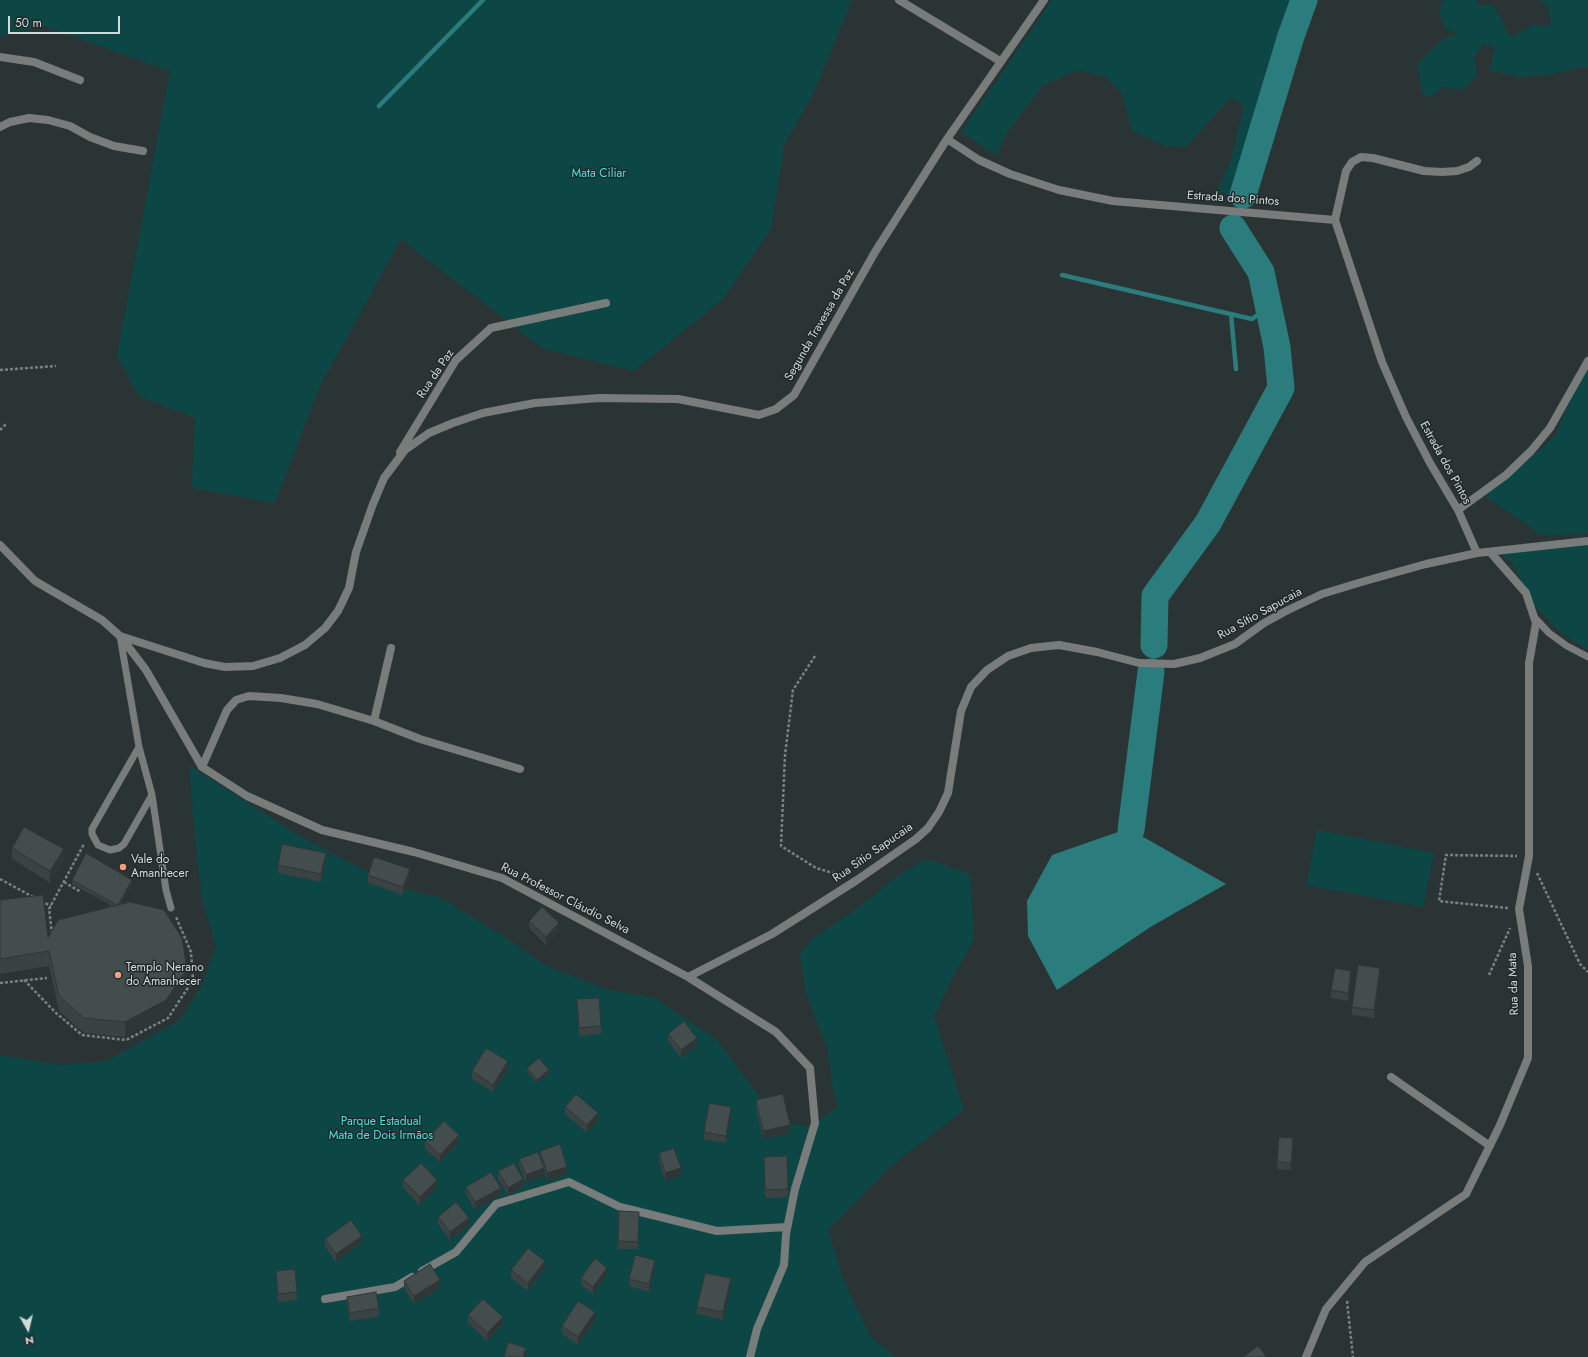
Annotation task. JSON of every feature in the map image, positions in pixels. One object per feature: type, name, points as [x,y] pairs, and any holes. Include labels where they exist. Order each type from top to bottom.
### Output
[{"type":"street","points":[[899,0],[1000,61]]},
{"type":"street","points":[[948,139],[1000,61],[1044,0]]},
{"type":"street","points":[[0,57],[34,62],[80,80]]},
{"type":"street","points":[[0,127],[10,122],[29,118],[48,120],[70,126],[90,137],[114,146],[143,151]]},
{"type":"street","name":"Estrada dos Pintos","points":[[948,139],[979,160],[992,166],[1010,174],[1059,190],[1113,201],[1335,220],[1382,362],[1406,417],[1430,463],[1458,510],[1477,553]]},
{"type":"street","name":"Segunda Travessa da Paz","points":[[120,636],[204,663],[225,667],[253,666],[280,658],[305,645],[324,628],[338,612],[349,588],[356,552],[384,478],[405,450],[429,433],[453,423],[483,413],[535,403],[599,398],[678,399],[759,414],[776,409],[794,395],[875,252],[948,139]]},
{"type":"street","points":[[1335,220],[1346,172],[1352,162],[1361,157],[1373,158],[1424,171],[1442,172],[1457,171],[1469,167],[1477,161]]},
{"type":"street","name":"Rua da Paz","points":[[384,478],[456,360],[491,328],[606,303]]},
{"type":"street","points":[[1458,510],[1506,476],[1531,451],[1550,428],[1588,361]]},
{"type":"street","points":[[1477,553],[1588,541]]},
{"type":"street","name":"Rua Professor Cláudio Selva","points":[[0,545],[35,581],[102,620],[120,636],[146,670],[202,767],[247,796],[322,830],[414,852],[502,878],[688,977],[776,1032],[810,1068],[815,1123],[795,1189],[788,1227],[784,1265],[757,1329],[750,1357]]},
{"type":"street","name":"Rua da Mata","points":[[1306,1357],[1326,1309],[1365,1262],[1466,1194],[1490,1146],[1528,1058],[1528,966],[1519,909],[1529,856],[1529,663],[1536,623],[1526,593],[1491,552]]},
{"type":"street","name":"Rua Sítio Sapucaia","points":[[688,977],[772,934],[857,880],[916,839],[928,828],[939,812],[948,793],[961,711],[968,693],[971,687],[987,670],[1008,656],[1031,648],[1059,645],[1098,652],[1139,663],[1174,664],[1200,658],[1235,644],[1264,623],[1322,594],[1426,564],[1477,553]]},
{"type":"street","points":[[374,721],[391,648]]},
{"type":"street","points":[[202,767],[227,710],[236,700],[249,696],[281,698],[316,704],[374,721],[420,739],[520,769]]},
{"type":"street","points":[[1391,1077],[1490,1146]]},
{"type":"street","points":[[325,1298],[396,1287],[456,1252],[496,1204],[569,1182],[620,1207],[717,1231],[788,1227]]},
{"type":"lane","points":[[1534,616],[1549,633],[1567,646],[1588,657]]},
{"type":"lane","points":[[120,636],[139,747],[152,795],[166,890],[171,908]]},
{"type":"lane","points":[[139,747],[92,829],[92,834],[98,844],[110,850],[119,848],[124,844],[152,795]]},
{"type":"path","points":[[0,370],[56,366]]},
{"type":"path","points":[[0,430],[6,424]]},
{"type":"path","points":[[814,656],[793,690],[785,755],[781,846],[816,868],[857,880]]},
{"type":"path","points":[[52,938],[49,909],[84,844]]},
{"type":"path","points":[[1489,975],[1519,909],[1439,901],[1446,855],[1529,856],[1580,964],[1588,972]]},
{"type":"path","points":[[0,879],[51,906]]},
{"type":"path","points":[[64,882],[81,892]]},
{"type":"path","points":[[24,980],[56,1013],[82,1035],[126,1040],[168,1018],[193,980],[191,952],[179,922],[171,908]]},
{"type":"path","points":[[43,910],[49,909]]},
{"type":"path","points":[[0,983],[47,978]]},
{"type":"path","points":[[1345,1286],[1353,1357]]},
{"type":"green space","name":"Mata Ciliar","points":[[0,0],[852,0],[814,92],[784,146],[771,229],[722,300],[634,371],[542,348],[401,239],[319,388],[275,503],[192,488],[195,418],[139,396],[117,356],[170,71],[44,26],[0,36]]},
{"type":"green space","points":[[1052,0],[1309,0],[1290,53],[1246,199],[1234,197],[1217,191],[1231,159],[1244,106],[1231,97],[1186,147],[1165,146],[1132,131],[1122,94],[1106,77],[1077,70],[1042,86],[1006,134],[997,156],[961,132]]},
{"type":"green space","points":[[1443,0],[1476,0],[1476,5],[1493,4],[1510,37],[1533,25],[1551,26],[1547,4],[1537,0],[1588,0],[1588,68],[1583,67],[1552,74],[1519,77],[1490,70],[1495,47],[1483,44],[1474,57],[1477,75],[1464,90],[1442,87],[1430,98],[1422,93],[1418,63],[1440,41],[1457,33],[1445,28],[1439,10]]},
{"type":"green space","points":[[1588,366],[1588,533],[1543,536],[1485,496],[1533,456],[1556,434],[1580,379]]},
{"type":"green space","points":[[1588,543],[1588,649],[1564,635],[1534,606],[1512,562],[1498,553]]},
{"type":"green space","name":"Parque Estadual Mata de Dois Irmãos","points":[[189,765],[303,838],[399,888],[441,898],[508,939],[546,966],[606,989],[655,998],[717,1040],[778,1121],[809,1127],[838,1107],[833,1087],[827,1048],[806,993],[800,954],[812,939],[858,908],[896,877],[926,859],[970,874],[974,939],[934,1016],[964,1110],[891,1166],[828,1230],[843,1279],[870,1336],[895,1357],[0,1357],[0,1055],[61,1065],[107,1061],[180,1020],[202,985],[216,946],[203,903],[197,861]]},
{"type":"green space","points":[[1317,830],[1434,853],[1423,907],[1306,885]]},
{"type":"shaded area","points":[[1131,830],[1226,884],[1152,926],[1057,990],[1028,936],[1027,901],[1052,855],[1118,832]]},
{"type":"building","points":[[24,827],[64,849],[50,871],[12,848]]},
{"type":"building","points":[[282,844],[326,853],[321,874],[278,865]]},
{"type":"building","points":[[86,853],[132,880],[118,905],[72,880]]},
{"type":"building","points":[[374,857],[410,869],[403,887],[368,875]]},
{"type":"building","name":"Templo Nerano do Amanhecer","points":[[43,895],[48,938],[58,920],[130,902],[164,910],[182,938],[187,969],[166,1000],[125,1022],[84,1018],[59,996],[49,951],[0,959],[0,900]]},
{"type":"building","points":[[542,907],[559,923],[546,937],[529,921]]},
{"type":"building","points":[[1358,965],[1380,968],[1374,1010],[1352,1007]]},
{"type":"building","points":[[1335,968],[1351,971],[1348,993],[1331,990]]},
{"type":"building","points":[[599,998],[601,1026],[579,1028],[577,999]]},
{"type":"building","points":[[684,1021],[697,1038],[681,1050],[668,1034]]},
{"type":"building","points":[[486,1048],[508,1061],[493,1085],[472,1071]]},
{"type":"building","points":[[539,1058],[549,1070],[537,1080],[527,1068]]},
{"type":"building","points":[[576,1094],[598,1113],[587,1125],[565,1107]]},
{"type":"building","points":[[783,1094],[790,1125],[763,1131],[756,1100]]},
{"type":"building","points":[[709,1103],[731,1107],[726,1136],[704,1132]]},
{"type":"building","points":[[444,1121],[459,1135],[440,1155],[425,1141]]},
{"type":"building","points":[[1279,1137],[1293,1138],[1291,1163],[1277,1162]]},
{"type":"building","points":[[560,1144],[567,1167],[547,1173],[540,1151]]},
{"type":"building","points":[[674,1148],[681,1168],[665,1173],[659,1153]]},
{"type":"building","points":[[538,1152],[544,1168],[526,1175],[519,1159]]},
{"type":"building","points":[[787,1156],[788,1189],[765,1190],[764,1157]]},
{"type":"building","points":[[421,1163],[437,1180],[420,1197],[403,1180]]},
{"type":"building","points":[[514,1163],[523,1179],[508,1188],[498,1171]]},
{"type":"building","points":[[491,1172],[501,1188],[475,1202],[466,1187]]},
{"type":"building","points":[[456,1202],[469,1218],[450,1232],[438,1217]]},
{"type":"building","points":[[619,1211],[639,1212],[638,1242],[618,1241]]},
{"type":"building","points":[[351,1220],[362,1236],[336,1254],[325,1239]]},
{"type":"building","points":[[528,1248],[545,1261],[528,1283],[511,1270]]},
{"type":"building","points":[[635,1255],[655,1260],[649,1284],[629,1279]]},
{"type":"building","points":[[595,1258],[607,1268],[593,1287],[581,1278]]},
{"type":"building","points":[[430,1264],[440,1280],[414,1296],[404,1281]]},
{"type":"building","points":[[295,1269],[297,1292],[278,1294],[276,1271]]},
{"type":"building","points":[[705,1273],[731,1278],[723,1312],[697,1307]]},
{"type":"building","points":[[376,1292],[379,1308],[350,1313],[347,1297]]},
{"type":"building","points":[[483,1299],[503,1317],[487,1333],[468,1315]]},
{"type":"building","points":[[578,1301],[595,1312],[578,1337],[562,1326]]},
{"type":"building","points":[[508,1342],[526,1348],[523,1357],[504,1357]]},
{"type":"building","points":[[1258,1346],[1266,1356],[1243,1357]]},
{"type":"waterway","points":[[379,106],[483,0]]},
{"type":"waterway","points":[[1243,195],[1291,36],[1304,0]]},
{"type":"waterway","points":[[1154,645],[1155,596],[1208,523],[1281,388],[1277,347],[1261,272],[1233,228]]},
{"type":"waterway","points":[[1062,275],[1252,319],[1268,307]]},
{"type":"waterway","points":[[1231,314],[1236,369]]},
{"type":"waterway","points":[[1131,830],[1151,672]]},
{"type":"place","name":"Vale do Amanhecer","points":[[123,867]]},
{"type":"place","name":"Templo Nerano do Amanhecer","points":[[118,975]]}]
